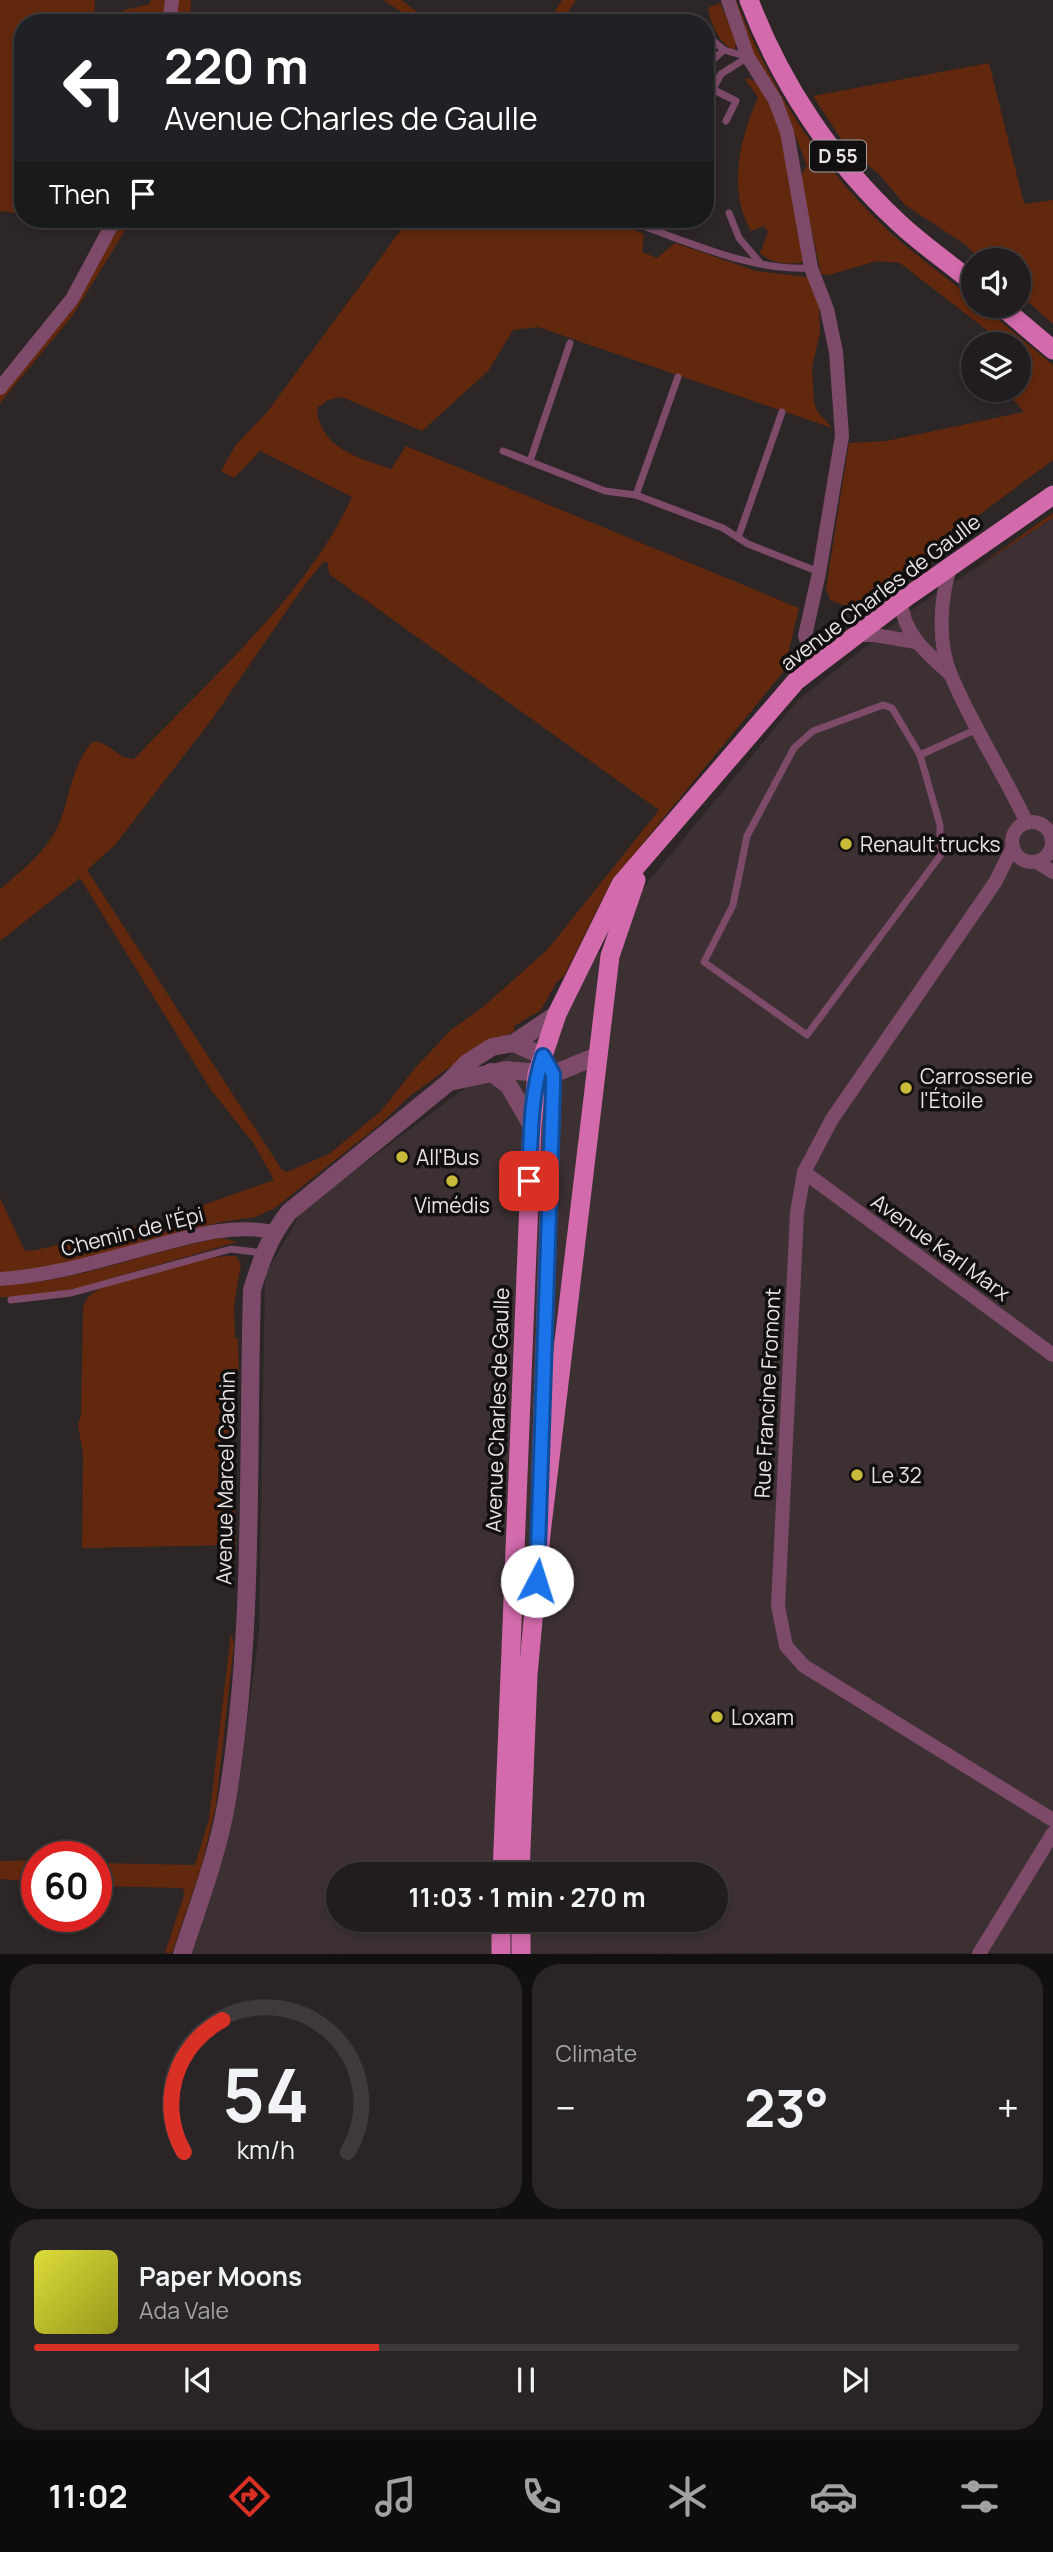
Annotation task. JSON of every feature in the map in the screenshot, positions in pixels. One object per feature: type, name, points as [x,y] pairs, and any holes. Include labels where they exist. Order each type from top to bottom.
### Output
[{"type":"main road","name":"D 55","points":[[749,0],[785,78],[814,126],[897,222],[961,274]]},
{"type":"main road","points":[[1015,318],[1053,350]]},
{"type":"main road","points":[[1027,318],[1053,336]]},
{"type":"main road","name":"avenue Charles de Gaulle","points":[[1005,526],[1053,477]]},
{"type":"main road","name":"avenue Charles de Gaulle","points":[[544,1068],[557,1014],[621,884],[796,681],[854,635],[1005,526],[1053,495]]},
{"type":"main road","name":"avenue Charles de Gaulle","points":[[597,1056],[610,956],[625,904],[646,856]]},
{"type":"main road","name":"Avenue Charles de Gaulle","points":[[520,1862],[528,1675],[541,1534],[597,1056]]},
{"type":"main road","name":"Avenue Charles de Gaulle","points":[[502,1862],[531,1126],[544,1068]]},
{"type":"main road","points":[[500,1954],[501,1932]]},
{"type":"main road","points":[[521,1932],[521,1954]]},
{"type":"street","points":[[728,0],[748,57],[775,100],[787,132],[811,268],[827,309],[836,352],[841,410],[840,449],[819,573],[805,636],[814,665]]},
{"type":"street","points":[[0,387],[72,299],[111,228]]},
{"type":"street","points":[[951,565],[945,584],[943,639],[950,674],[1007,781],[1019,840],[1037,862],[1053,872]]},
{"type":"street","points":[[901,601],[901,615],[916,642],[950,674]]},
{"type":"street","points":[[854,635],[875,635],[916,642]]},
{"type":"street","points":[[1019,840],[1048,824],[1053,846],[1047,856],[1037,862]]},
{"type":"street","name":"Rue Francine Fromont","points":[[1019,840],[996,881],[832,1119],[804,1172],[797,1213],[778,1606],[786,1646],[804,1665],[1053,1820]]},
{"type":"street","name":"Avenue Marcel Cachin","points":[[182,1954],[211,1868],[232,1767],[242,1662],[252,1290],[263,1253],[289,1212],[449,1082],[467,1063],[492,1047],[514,1043],[557,1014]]},
{"type":"street","points":[[514,1043],[544,1068]]},
{"type":"street","name":"Avenue Marcel Cachin","points":[[449,1082],[491,1072],[544,1068],[597,1056]]},
{"type":"street","name":"Avenue Charles de Gaulle","points":[[541,1534],[544,1068]]},
{"type":"street","points":[[491,1072],[509,1086],[531,1126]]},
{"type":"street","name":"Avenue Karl Marx","points":[[804,1172],[1053,1355]]},
{"type":"street","name":"Chemin de l'Épi","points":[[0,1279],[32,1277],[71,1269],[195,1235],[227,1230],[274,1232]]},
{"type":"street","points":[[979,1954],[1053,1833]]},
{"type":"lane","points":[[714,42],[724,50],[748,57]]},
{"type":"lane","points":[[714,59],[724,50]]},
{"type":"lane","points":[[714,86],[722,74],[748,57]]},
{"type":"lane","points":[[714,90],[736,101],[726,121]]},
{"type":"lane","points":[[729,213],[739,238],[761,264]]},
{"type":"lane","points":[[649,228],[761,264],[811,268]]},
{"type":"lane","points":[[530,461],[570,343]]},
{"type":"lane","points":[[636,495],[678,377]]},
{"type":"lane","points":[[738,538],[782,412]]},
{"type":"lane","points":[[503,451],[605,491],[636,495],[723,528],[738,538],[819,573]]},
{"type":"lane","points":[[883,705],[892,708],[920,755],[940,825],[940,856],[807,1035],[704,962],[733,905],[747,836],[794,748],[813,731],[883,705]]},
{"type":"lane","points":[[920,755],[979,728]]},
{"type":"lane","points":[[11,1300],[71,1293],[231,1249],[263,1253]]},
{"type":"shaded area","points":[[0,0],[95,0],[94,14],[14,14],[14,213],[0,211]]},
{"type":"shaded area","points":[[151,0],[169,0],[167,14],[120,14],[124,10],[150,4]]},
{"type":"shaded area","points":[[175,0],[191,0],[190,14],[173,14]]},
{"type":"shaded area","points":[[383,0],[401,0],[420,14],[404,14]]},
{"type":"shaded area","points":[[562,0],[576,0],[567,14],[553,14]]},
{"type":"shaded area","points":[[730,0],[736,0],[763,61],[813,145],[877,220],[961,289],[961,310],[900,263],[877,261],[829,275],[821,274],[802,185],[802,173],[807,166],[790,122],[763,75]]},
{"type":"shaded area","points":[[720,3],[737,41],[734,51],[716,32],[714,14],[710,14],[708,8]]},
{"type":"shaded area","points":[[989,63],[1024,204],[1053,200],[1053,324],[1031,305],[1031,248],[969,248],[905,205],[879,174],[847,148],[813,96]]},
{"type":"shaded area","points":[[748,78],[764,90],[775,112],[790,176],[803,261],[800,263],[774,261],[760,253],[768,232],[764,226],[751,231],[739,198],[742,147],[758,97],[745,79]]},
{"type":"shaded area","points":[[115,228],[126,228],[73,315],[0,403],[0,393]]},
{"type":"shaded area","points":[[402,228],[630,228],[644,234],[642,252],[657,258],[675,243],[756,271],[808,277],[819,307],[820,332],[812,368],[814,402],[817,411],[832,428],[538,327],[513,330],[488,371],[422,431],[342,397],[328,400],[317,408],[319,422],[333,442],[366,460],[391,469],[406,446],[799,608],[784,671],[611,882],[564,976],[556,983],[541,1010],[514,1026],[514,1032],[480,1045],[410,1096],[378,1126],[275,1208],[255,1217],[216,1223],[38,1271],[0,1273],[0,1198],[25,1251],[161,1220],[274,1180],[254,1144],[211,1090],[80,878],[0,941],[0,889],[36,857],[51,838],[62,816],[77,768],[92,742],[103,744],[134,759],[224,668],[283,602],[333,533],[352,497],[260,451],[234,478],[221,471],[235,446],[268,411]],"holes":[[[323,562],[328,562],[329,574],[659,810],[548,949],[483,1007],[451,1030],[416,1067],[380,1112],[329,1154],[287,1172],[282,1170],[87,870],[115,845],[212,719]]]},
{"type":"shaded area","points":[[971,318],[996,318],[1013,332],[989,332]]},
{"type":"shaded area","points":[[1031,347],[1053,365],[1053,460],[860,604],[849,607],[830,600],[826,588],[849,443],[886,441],[1024,412],[1015,402],[1031,402]]},
{"type":"shaded area","points":[[1053,513],[1053,518],[977,567]]},
{"type":"shaded area","points":[[1053,518],[1053,1953],[191,1954],[216,1881],[240,1780],[259,1631],[265,1275],[303,1209],[546,1028],[648,882],[798,700],[917,606]]},
{"type":"shaded area","points":[[221,1238],[237,1242],[78,1288],[29,1297],[0,1297],[0,1285],[56,1279]]},
{"type":"shaded area","points":[[236,1256],[241,1264],[234,1305],[239,1369],[231,1396],[236,1545],[82,1548],[83,1454],[78,1425],[81,1414],[83,1308],[86,1301],[97,1290],[129,1278],[188,1262]]},
{"type":"shaded area","points":[[231,1633],[234,1644],[216,1805],[201,1868],[172,1953],[165,1953],[185,1892],[182,1888],[112,1886],[112,1863],[195,1865],[209,1819]]},
{"type":"shaded area","points":[[21,1860],[21,1881],[0,1879],[0,1861]]},
{"type":"place","name":"Renault trucks","points":[[846,844]]},
{"type":"place","name":"Carrosserie l'Étoile","points":[[906,1088]]},
{"type":"place","name":"All'Bus","points":[[402,1157]]},
{"type":"place","name":"Vimédis","points":[[452,1181]]},
{"type":"place","name":"Le 32","points":[[857,1475]]},
{"type":"place","name":"Loxam","points":[[717,1717]]},
{"type":"route","points":[[529,1181],[531,1126],[537,1074],[543,1056],[553,1074],[553,1089],[540,1430],[541,1534],[537,1581]]}]
